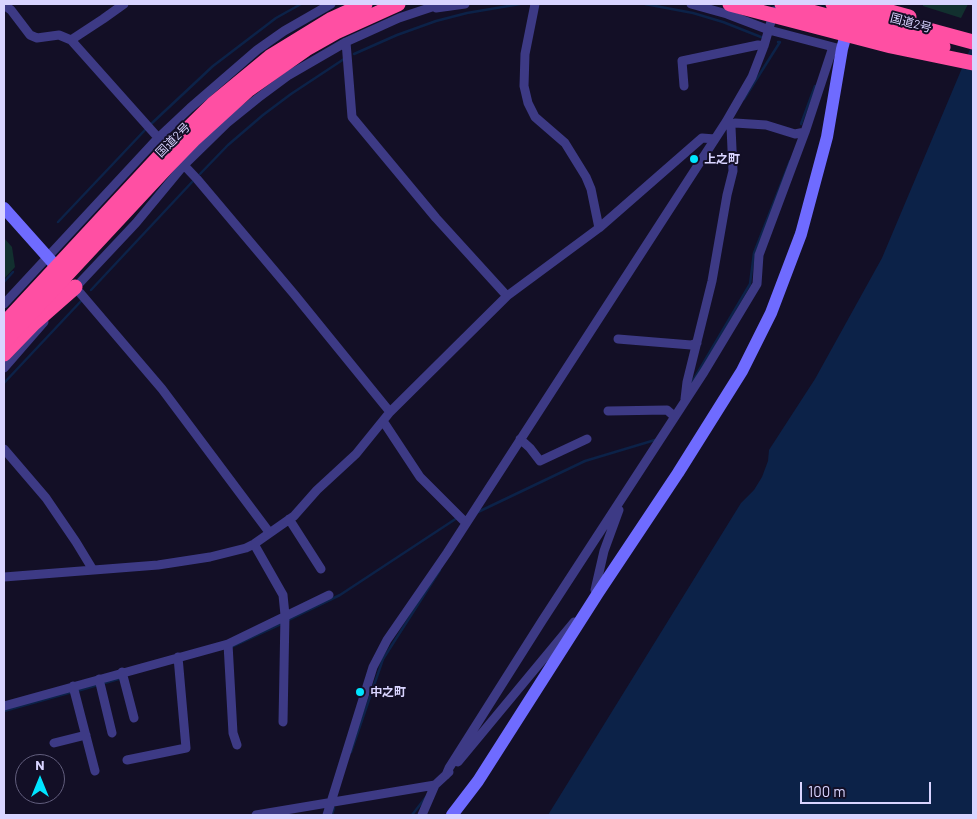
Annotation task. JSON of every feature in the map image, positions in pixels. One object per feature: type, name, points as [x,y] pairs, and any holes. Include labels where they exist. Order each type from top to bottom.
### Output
[{"type":"highway","name":"国道2号","points":[[4,324],[158,158],[213,104],[270,57],[332,19],[364,4]]},
{"type":"highway","name":"国道2号","points":[[4,342],[186,147],[249,89],[299,54],[336,32],[398,4]]},
{"type":"highway","points":[[730,4],[891,46],[973,63]]},
{"type":"highway","name":"国道2号","points":[[782,4],[973,56]]},
{"type":"highway","name":"国道2号","points":[[833,4],[973,42]]},
{"type":"highway","points":[[862,4],[973,35]]},
{"type":"highway","points":[[4,354],[34,323],[75,287]]},
{"type":"street","points":[[71,40],[124,4]]},
{"type":"street","points":[[4,304],[158,138],[190,108],[257,50],[284,30],[332,4]]},
{"type":"street","points":[[4,368],[75,287],[136,223],[184,165],[227,123],[290,75],[346,42],[399,18],[442,4]]},
{"type":"street","points":[[426,9],[465,4]]},
{"type":"street","points":[[535,4],[525,54],[524,86],[528,103],[536,118],[565,142],[586,177],[591,189],[599,228]]},
{"type":"street","points":[[691,4],[706,6],[769,30],[837,48]]},
{"type":"street","points":[[327,815],[373,667],[388,640],[715,139],[728,124],[752,77],[764,46],[776,4]]},
{"type":"street","points":[[446,775],[673,415],[685,401],[757,284],[759,255],[855,4]]},
{"type":"street","points":[[4,5],[11,10],[30,35],[37,38],[59,35],[71,40],[184,165],[294,294],[390,412]]},
{"type":"street","points":[[346,42],[352,117],[436,218],[507,296]]},
{"type":"street","points":[[684,86],[682,61],[758,44],[764,46]]},
{"type":"street","points":[[452,815],[478,781],[742,371],[771,313],[801,234],[826,137],[837,48]]},
{"type":"street","points":[[728,124],[766,125],[795,134],[805,132]]},
{"type":"street","points":[[685,401],[687,382],[712,281],[733,171],[734,162],[728,124]]},
{"type":"street","points":[[4,577],[158,565],[210,558],[254,544],[294,516],[317,490],[356,454],[390,412],[507,296],[599,228],[702,138],[715,139]]},
{"type":"street","points":[[4,208],[75,287],[162,389],[270,532]]},
{"type":"street","points":[[618,339],[697,343]]},
{"type":"street","points":[[608,411],[667,410],[673,415]]},
{"type":"street","points":[[383,420],[420,477],[466,523]]},
{"type":"street","points":[[520,439],[540,461],[588,439]]},
{"type":"street","points":[[4,450],[46,498],[93,570]]},
{"type":"street","points":[[598,593],[595,590],[604,551],[622,503],[622,498]]},
{"type":"street","points":[[289,519],[322,569]]},
{"type":"street","points":[[254,544],[284,595],[283,722]]},
{"type":"street","points":[[4,706],[229,647],[329,595]]},
{"type":"street","points":[[422,815],[435,785],[484,733],[573,623],[584,617]]},
{"type":"street","points":[[229,647],[233,734],[237,745]]},
{"type":"street","points":[[127,760],[186,748],[178,661]]},
{"type":"street","points":[[123,676],[134,718]]},
{"type":"street","points":[[100,682],[112,733]]},
{"type":"street","points":[[74,689],[95,771]]},
{"type":"street","points":[[54,742],[86,735]]},
{"type":"street","points":[[256,815],[435,785]]},
{"type":"green space","points":[[923,4],[968,4],[961,18],[923,6]]},
{"type":"green space","points":[[4,238],[12,247],[15,267],[4,279]]},
{"type":"water","points":[[973,42],[973,815],[548,815],[741,503],[754,490],[762,477],[768,461],[769,450],[815,379],[882,258]]},
{"type":"waterway","points":[[151,124],[213,66],[276,18],[301,4]]},
{"type":"waterway","points":[[354,54],[397,35],[436,21],[467,13],[520,4]]},
{"type":"waterway","points":[[645,4],[693,13],[761,37]]},
{"type":"waterway","points":[[744,99],[780,42],[778,42]]},
{"type":"waterway","points":[[200,174],[228,145],[263,115],[344,59]]},
{"type":"waterway","points":[[801,124],[815,86]]},
{"type":"waterway","points":[[58,222],[145,130]]},
{"type":"waterway","points":[[691,384],[750,284],[754,253],[790,161]]},
{"type":"waterway","points":[[91,290],[193,181]]},
{"type":"waterway","points":[[4,282],[13,272]]},
{"type":"waterway","points":[[4,383],[82,300]]},
{"type":"waterway","points":[[478,512],[585,461],[655,440]]},
{"type":"waterway","points":[[288,620],[340,595],[457,518]]},
{"type":"waterway","points":[[351,752],[383,659],[440,570]]},
{"type":"waterway","points":[[231,647],[283,623]]},
{"type":"waterway","points":[[77,691],[122,678]]},
{"type":"waterway","points":[[4,711],[72,692]]},
{"type":"waterway","points":[[412,815],[426,797]]},
{"type":"waterway","points":[[332,815],[334,808]]},
{"type":"place","name":"上之町","points":[[694,159]]},
{"type":"place","name":"中之町","points":[[360,692]]}]
